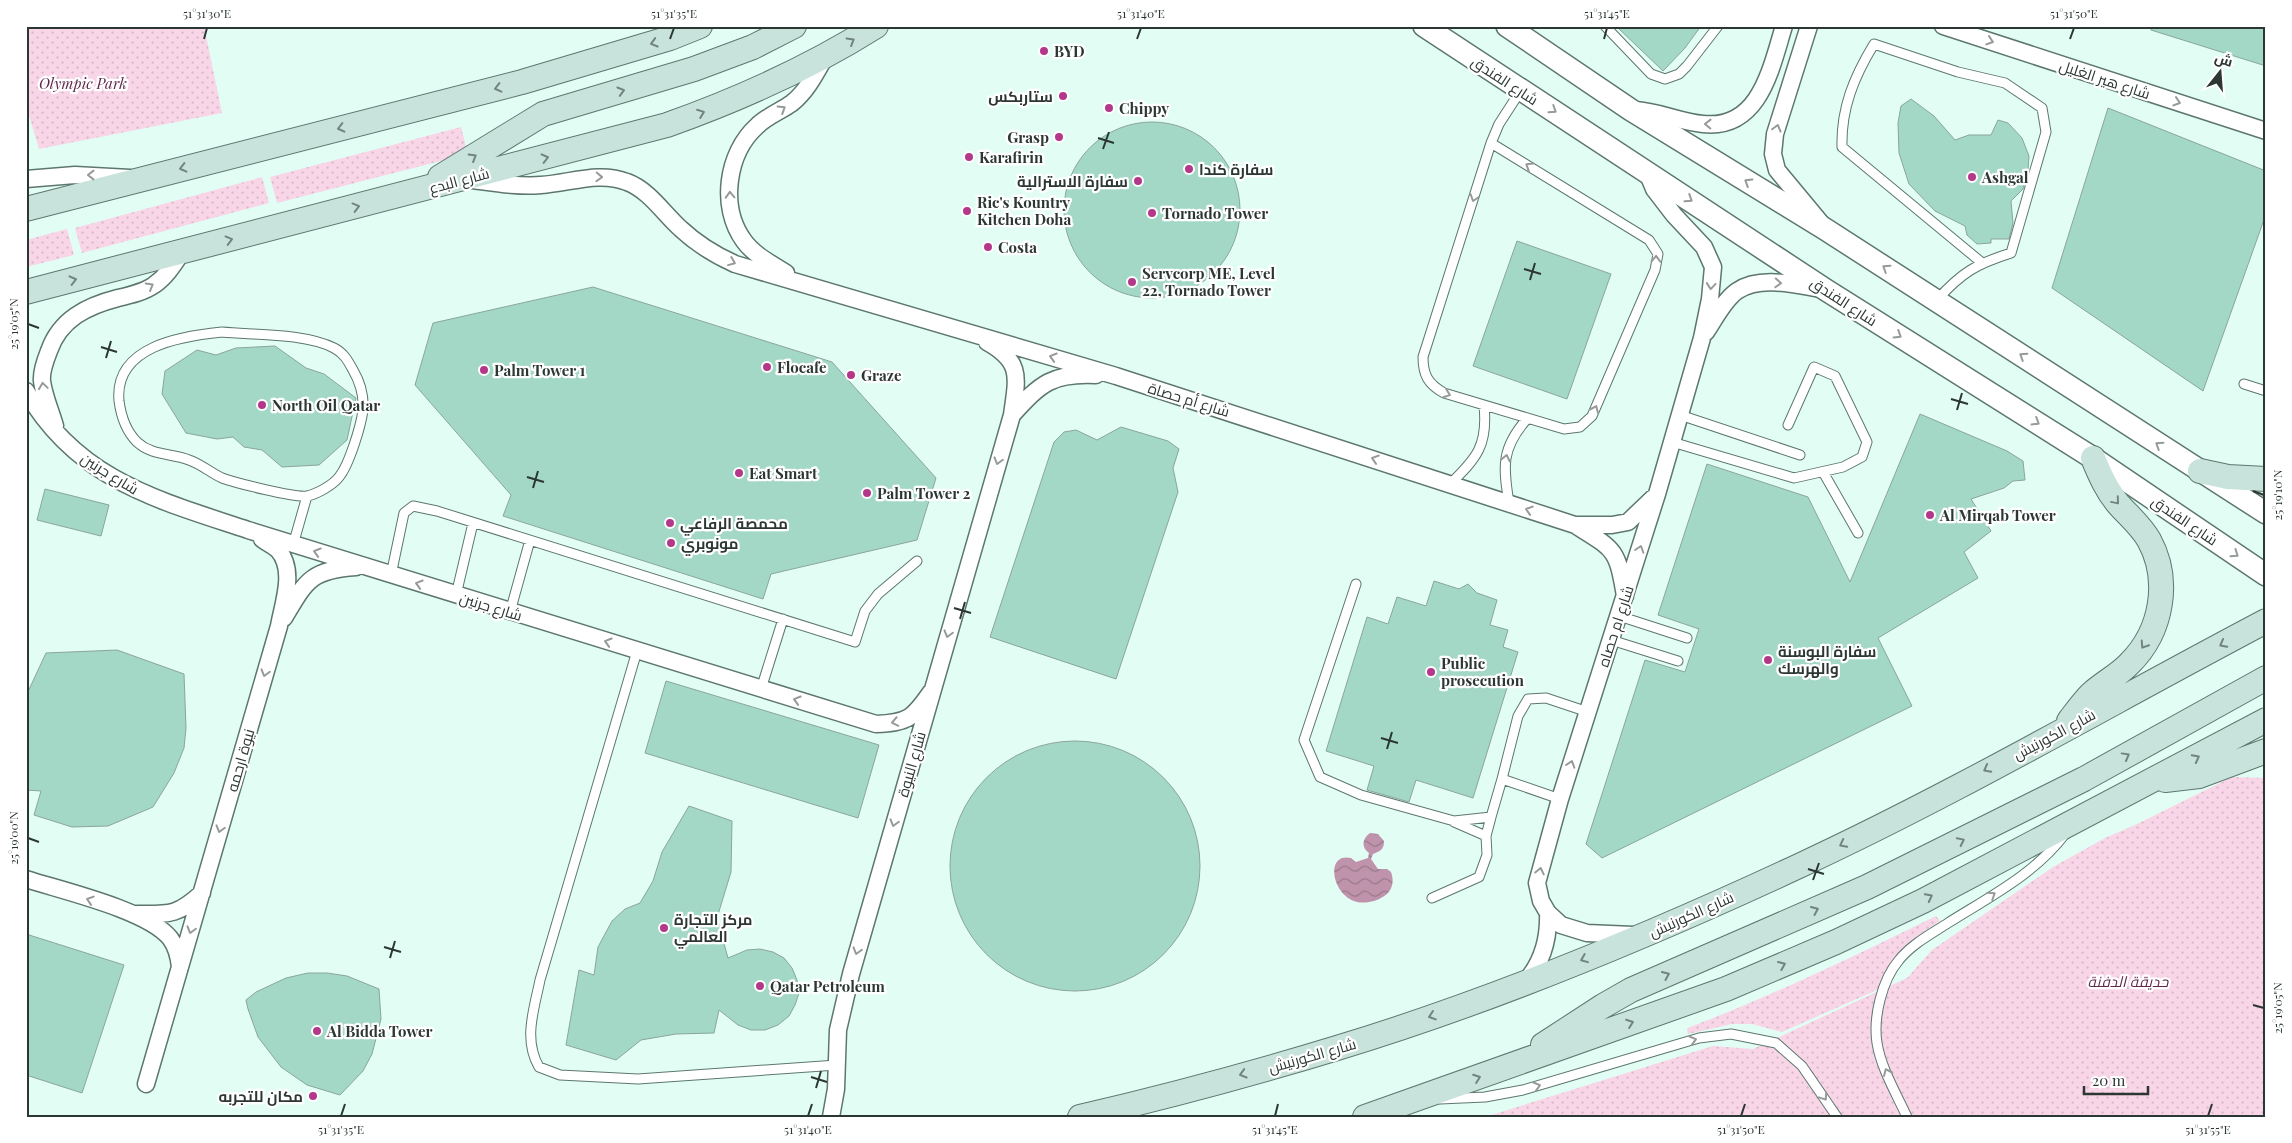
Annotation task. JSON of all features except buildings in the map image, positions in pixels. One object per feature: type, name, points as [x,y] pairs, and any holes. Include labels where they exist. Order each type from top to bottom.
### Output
[{"type":"main road","points":[[26,209],[522,82],[670,38],[700,26]]},
{"type":"main road","points":[[417,191],[543,114],[694,69],[753,47],[794,26]]},
{"type":"main road","name":"شارع البدع","points":[[26,292],[667,125],[705,112],[826,56],[876,26]]},
{"type":"main road","points":[[2061,730],[2090,695],[2130,664],[2142,650],[2153,630],[2162,595],[2160,569],[2149,540],[2133,518],[2109,492],[2093,458]]},
{"type":"main road","points":[[2200,471],[2228,477],[2266,479]]},
{"type":"main road","name":"شارع الكورنيش","points":[[1080,1117],[1169,1096],[1338,1048],[1526,982],[1646,934],[1803,864],[2266,621]]},
{"type":"main road","points":[[1519,1063],[1567,1029],[1631,990],[1867,887],[2084,779],[2266,678]]},
{"type":"main road","points":[[1365,1117],[1726,989],[1836,942],[1923,901],[2266,720]]},
{"type":"main road","points":[[2153,781],[2199,776],[2266,752]]},
{"type":"street","name":"شارع الفندق","points":[[1424,26],[1826,290],[2093,458],[2266,575]]},
{"type":"street","points":[[1507,26],[1631,110],[1825,229],[2266,513]]},
{"type":"street","points":[[1631,110],[1642,110],[1704,124],[1723,124],[1739,116],[1753,106],[1762,92],[1784,26]]},
{"type":"street","points":[[1809,26],[1775,134],[1773,154],[1777,170],[1825,229]]},
{"type":"street","name":"شارع هير الغليل","points":[[1943,26],[2266,131]]},
{"type":"street","name":"شارع أم حصاة","points":[[800,283],[756,253],[744,240],[732,214],[729,196],[730,177],[744,140],[757,126],[801,94],[826,56]]},
{"type":"street","name":"شارع ام حصاه","points":[[1526,982],[1538,966],[1545,950],[1548,932],[1548,913],[1541,901],[1538,883],[1560,799],[1657,494],[1702,338],[1710,299],[1713,267],[1704,246],[1674,215],[1654,189],[1647,172]]},
{"type":"street","points":[[26,179],[96,175],[139,179]]},
{"type":"street","name":"شارع أم حصاة","points":[[464,179],[540,185],[589,177],[612,178],[628,182],[642,190],[682,230],[718,256],[735,264],[960,328],[1116,376],[1575,525],[1606,544],[1615,554],[1620,563],[1625,596]]},
{"type":"street","name":"شارع جرنين","points":[[56,433],[45,399],[42,380],[51,344],[60,328],[77,313],[153,286],[169,271],[182,252]]},
{"type":"street","name":"شارع ام حصاه","points":[[1702,338],[1728,300],[1737,291],[1752,284],[1785,284],[1826,290]]},
{"type":"street","name":"شارع النيوة","points":[[831,1117],[835,1102],[838,1030],[849,982],[1012,414],[1016,389],[1015,368],[1009,357],[997,348],[960,328]]},
{"type":"street","name":"شارع النيوة","points":[[1012,414],[1048,381],[1060,377],[1083,374],[1116,376]]},
{"type":"street","name":"شارع جرنين","points":[[26,391],[39,413],[56,433],[80,455],[129,487],[148,496],[248,530],[876,724],[899,723],[912,716],[931,692]]},
{"type":"street","name":"شارع أم حصاة","points":[[1575,525],[1612,525],[1628,522],[1657,494]]},
{"type":"street","name":"نيوة ارحمه","points":[[146,1084],[279,626],[288,578],[286,562],[278,549],[248,530]]},
{"type":"street","name":"نيوة ارحمه","points":[[279,626],[301,590],[317,575],[339,568],[363,566]]},
{"type":"street","points":[[26,879],[137,914],[156,926],[170,939],[178,954],[180,967]]},
{"type":"street","points":[[137,914],[169,914],[180,911],[202,893]]},
{"type":"street","points":[[1548,913],[1561,925],[1576,931],[1616,936],[1646,934]]},
{"type":"lane","points":[[1605,26],[1651,74],[1665,79],[1679,74],[1718,26]]},
{"type":"lane","points":[[1936,300],[1954,280],[1981,262],[2011,253],[2046,132],[2042,108],[2005,83],[1958,72],[1874,44],[1857,72],[1842,125],[1842,147],[1981,262]]},
{"type":"lane","points":[[1491,143],[1649,240],[1658,254],[1655,270],[1592,416],[1587,423],[1572,430],[1527,419],[1444,393],[1434,388],[1426,379],[1423,368],[1423,357],[1491,143],[1499,124],[1521,90]]},
{"type":"lane","points":[[222,332],[302,339],[334,348],[345,355],[360,382],[363,408],[359,428],[340,477],[328,487],[307,496],[239,484],[212,473],[191,460],[160,454],[137,442],[127,430],[121,414],[119,398],[121,381],[127,367],[141,353],[166,342],[196,335],[222,332]]},
{"type":"lane","points":[[1672,442],[1794,478],[1843,467],[1862,457],[1867,442],[1835,376],[1814,367],[1788,425]]},
{"type":"lane","points":[[2244,384],[2266,391]]},
{"type":"lane","points":[[1450,484],[1470,464],[1482,443],[1485,430],[1484,406]]},
{"type":"lane","points":[[1680,415],[1800,455]]},
{"type":"lane","points":[[1509,503],[1504,470],[1505,456],[1516,431],[1527,419]]},
{"type":"lane","points":[[1823,472],[1858,533]]},
{"type":"lane","points":[[293,544],[307,496]]},
{"type":"lane","points":[[391,575],[404,513],[413,506],[437,511],[855,642],[865,611],[878,594],[917,561]]},
{"type":"lane","points":[[456,595],[473,523]]},
{"type":"lane","points":[[510,612],[530,540]]},
{"type":"lane","points":[[1356,584],[1304,740],[1320,777],[1361,795],[1454,821],[1486,836]]},
{"type":"lane","points":[[1619,616],[1686,638]]},
{"type":"lane","points":[[761,689],[783,619]]},
{"type":"lane","points":[[1611,640],[1678,661]]},
{"type":"lane","points":[[637,651],[540,980],[529,1035],[532,1055],[539,1067],[560,1075],[638,1079],[837,1065]]},
{"type":"lane","points":[[1432,898],[1478,877],[1487,854],[1486,836],[1518,716],[1528,699],[1546,698],[1588,712]]},
{"type":"lane","points":[[1502,779],[1560,799]]},
{"type":"lane","points":[[1454,821],[1491,817]]},
{"type":"lane","points":[[1907,1117],[1881,1060],[1877,1043],[1876,1026],[1881,997],[1887,980],[1899,960],[1919,942],[2031,870],[2065,835],[2070,824]]},
{"type":"lane","points":[[1419,1099],[1485,1097],[1523,1090],[1699,1038],[1731,1034],[1776,1043],[1802,1066],[1837,1117]]},
{"type":"green space","name":"Olympic Park","points":[[26,26],[204,26],[222,113],[39,149],[26,105]]},
{"type":"green space","points":[[461,127],[468,154],[277,203],[270,177]]},
{"type":"green space","points":[[262,177],[269,203],[82,253],[75,228]]},
{"type":"green space","points":[[67,229],[74,255],[26,267],[26,240]]},
{"type":"green space","name":"حديقة الدفنة","points":[[2232,777],[2266,778],[2266,1117],[1485,1117],[1713,1046],[1753,1049],[1907,978],[1932,950],[2053,867],[2105,838]]},
{"type":"green space","points":[[1936,916],[1940,921],[1909,943],[1895,957],[1877,990],[1782,1032],[1752,1024],[1732,1024],[1688,1034],[1687,1029],[1690,1027],[1752,1002]]},
{"type":"water","points":[[1370,833],[1378,834],[1384,841],[1380,851],[1373,854],[1371,859],[1378,869],[1387,869],[1391,872],[1392,884],[1389,892],[1381,898],[1369,902],[1357,902],[1347,897],[1340,889],[1334,871],[1336,863],[1342,858],[1351,858],[1356,862],[1368,858],[1369,853],[1364,843],[1365,838]]},
{"type":"place","name":"BYD","points":[[1044,51]]},
{"type":"place","name":"ستاربكس","points":[[1063,96]]},
{"type":"place","name":"Chippy","points":[[1109,108]]},
{"type":"place","name":"Grasp","points":[[1059,137]]},
{"type":"place","name":"Karafirin","points":[[969,157]]},
{"type":"place","name":"سفارة كندا","points":[[1189,169]]},
{"type":"place","name":"Ashgal","points":[[1972,177]]},
{"type":"place","name":"سفارة الاسترالية","points":[[1138,181]]},
{"type":"place","name":"Ric's Kountry Kitchen Doha","points":[[967,211]]},
{"type":"place","name":"Tornado Tower","points":[[1152,213]]},
{"type":"place","name":"Costa","points":[[988,247]]},
{"type":"place","name":"Servcorp ME, Level 22, Tornado Tower","points":[[1132,282]]},
{"type":"place","name":"Flocafe","points":[[767,367]]},
{"type":"place","name":"Palm Tower 1","points":[[484,370]]},
{"type":"place","name":"Graze","points":[[851,375]]},
{"type":"place","name":"North Oil Qatar","points":[[262,405]]},
{"type":"place","name":"Eat Smart","points":[[739,473]]},
{"type":"place","name":"Palm Tower 2","points":[[867,493]]},
{"type":"place","name":"Al Mirqab Tower","points":[[1930,515]]},
{"type":"place","name":"محمصة الرفاعي","points":[[670,523]]},
{"type":"place","name":"مونوبري","points":[[671,543]]},
{"type":"place","name":"سفارة البوسنة والهرسك","points":[[1768,660]]},
{"type":"place","name":"Public prosecution","points":[[1431,672]]},
{"type":"place","name":"مركز التجارة العالمي","points":[[664,928]]},
{"type":"place","name":"Qatar Petroleum","points":[[760,986]]},
{"type":"place","name":"Al Bidda Tower","points":[[317,1031]]},
{"type":"place","name":"مكان للتجربه","points":[[313,1096]]}]
